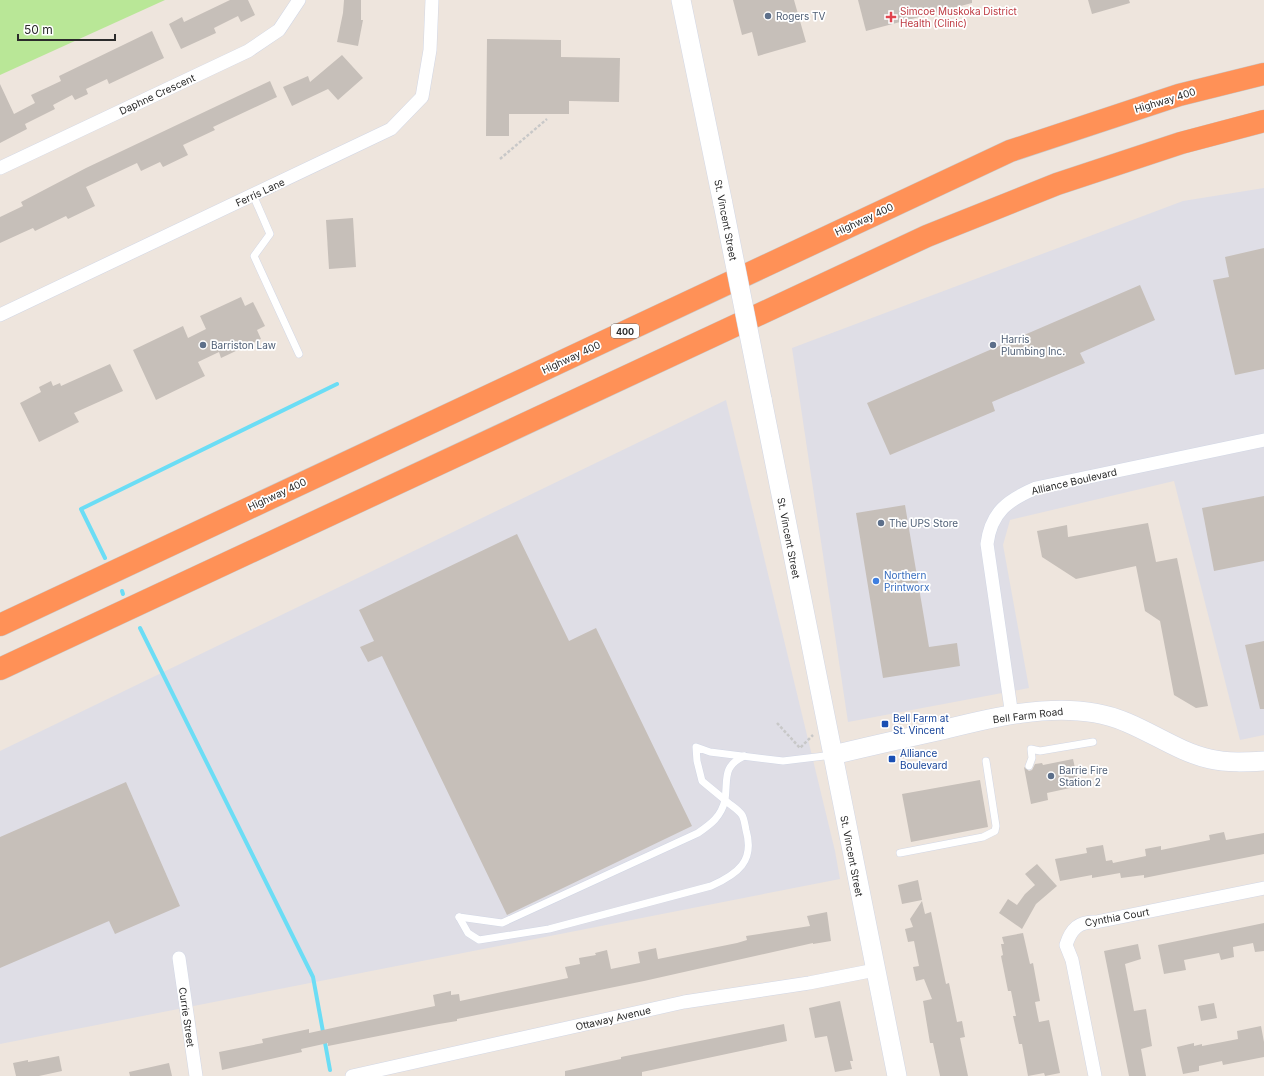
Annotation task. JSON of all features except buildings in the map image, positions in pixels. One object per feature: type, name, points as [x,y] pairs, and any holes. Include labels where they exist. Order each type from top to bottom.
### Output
[{"type":"highway","name":"Highway 400","points":[[0,626],[1010,151],[1179,95],[1264,74]]},
{"type":"highway","points":[[0,669],[927,236],[1057,184],[1181,143],[1264,121]]},
{"type":"main road","name":"St. Vincent Street","points":[[682,0],[897,1076]]},
{"type":"main road","name":"Bell Farm Road","points":[[833,755],[978,722],[1049,711],[1095,712],[1119,718],[1190,752],[1209,759],[1239,763],[1264,761]]},
{"type":"street","name":"Daphne Crescent","points":[[0,168],[248,51],[279,30],[298,0]]},
{"type":"street","name":"Ferris Lane","points":[[0,315],[392,129],[422,97],[430,50],[432,0]]},
{"type":"street","name":"Alliance Boulevard","points":[[1012,716],[987,544],[989,529],[996,515],[1006,505],[1020,495],[1036,488],[1264,440]]},
{"type":"street","name":"Cynthia Court","points":[[1095,1076],[1072,960],[1066,945],[1076,927],[1081,923],[1096,922],[1264,888]]},
{"type":"street","name":"Currie Street","points":[[179,958],[196,1076]]},
{"type":"street","name":"Ottaway Avenue","points":[[352,1076],[684,1002],[809,983],[875,970]]},
{"type":"lane","points":[[253,195],[270,234],[254,256],[299,354]]},
{"type":"lane","points":[[1032,763],[1031,749],[1040,751],[1093,742]]},
{"type":"lane","points":[[745,756],[735,761],[727,770],[725,800],[722,811],[714,822],[698,833],[502,923],[459,917],[468,933],[479,940],[549,929],[717,884],[728,879],[742,868],[748,854],[749,838],[742,815],[725,800],[702,781],[697,761],[696,747],[710,752],[745,756],[783,761],[833,755]]},
{"type":"lane","points":[[900,854],[983,837],[995,831],[996,826],[986,760]]},
{"type":"path","points":[[500,159],[548,119]]},
{"type":"path","points":[[777,723],[800,748],[813,735]]},
{"type":"shaded area","points":[[1264,188],[1264,735],[1240,740],[1174,481],[1010,520],[1003,545],[1029,688],[848,722],[792,348],[1183,201]]},
{"type":"shaded area","points":[[726,400],[835,851],[840,879],[0,1044],[0,751]]},
{"type":"green space","points":[[0,0],[165,0],[0,75]]},
{"type":"waterway","points":[[105,558],[81,509],[337,384]]},
{"type":"waterway","points":[[140,628],[313,977],[330,1070]]},
{"type":"place","name":"Rogers TV","points":[[768,16]]},
{"type":"place","name":"Simcoe Muskoka District Health (Clinic)","points":[[891,17]]},
{"type":"place","name":"Barriston Law","points":[[203,345]]},
{"type":"place","name":"Harris Plumbing Inc.","points":[[993,345]]},
{"type":"place","name":"The UPS Store","points":[[881,523]]},
{"type":"place","name":"Northern Printworx","points":[[876,581]]},
{"type":"place","name":"Bell Farm at St. Vincent","points":[[885,724]]},
{"type":"place","name":"Alliance Boulevard","points":[[892,759]]},
{"type":"place","name":"Barrie Fire Station 2","points":[[1051,776]]}]
